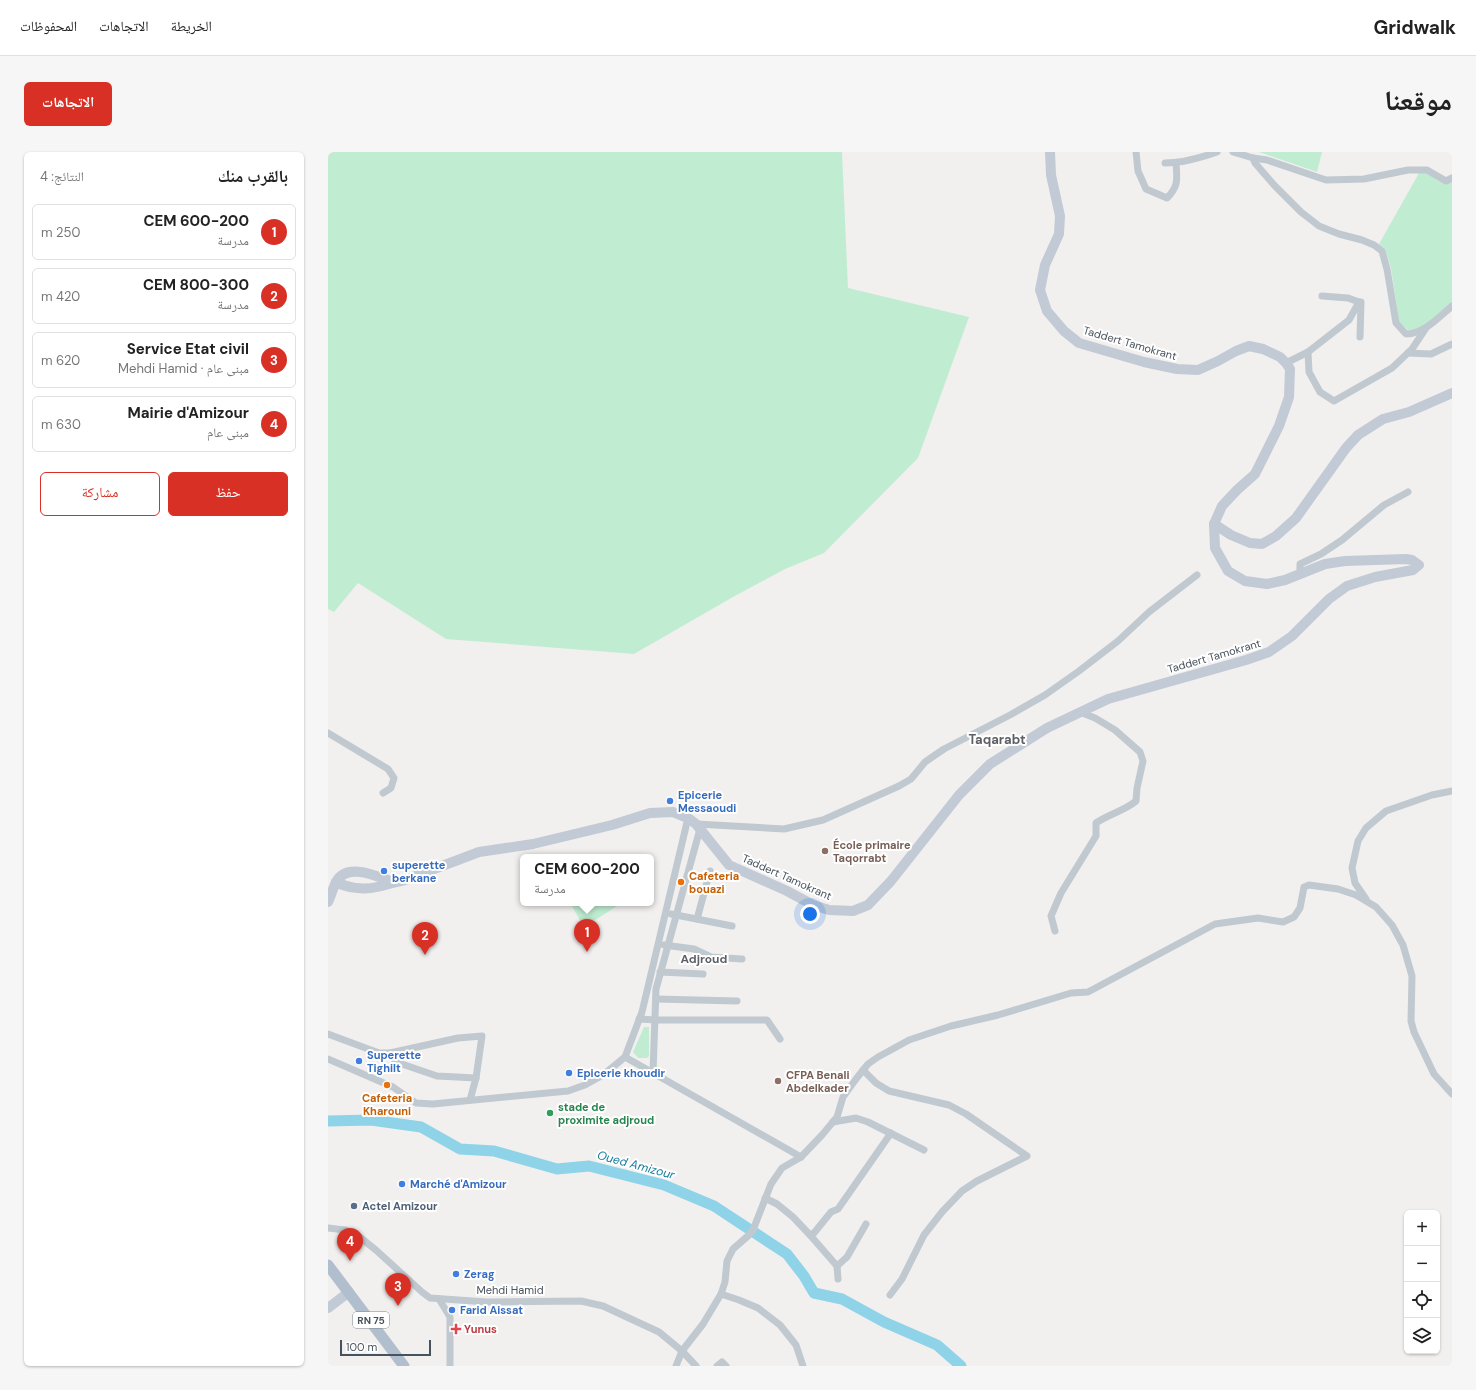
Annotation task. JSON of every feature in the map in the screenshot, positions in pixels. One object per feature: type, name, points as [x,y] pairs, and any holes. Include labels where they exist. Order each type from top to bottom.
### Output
[{"type":"main road","name":"Taddert Tamokrant","points":[[695,824],[729,864],[813,905],[829,910],[853,911],[868,905],[891,881],[959,795],[990,764],[1047,728],[1108,698],[1246,660],[1269,652],[1292,636],[1330,599],[1347,586],[1375,577],[1413,570],[1419,565],[1412,560],[1406,559],[1345,561],[1325,564],[1285,580],[1266,584],[1244,581],[1228,571],[1215,548],[1214,524],[1222,506],[1255,474],[1279,426],[1289,397],[1290,370],[1280,357],[1262,349],[1249,346],[1198,370],[1177,369],[1144,362],[1079,343],[1064,331],[1047,311],[1040,290],[1045,265],[1059,234],[1060,216],[1052,175],[1050,152]]},
{"type":"main road","points":[[1214,524],[1231,535],[1250,543],[1262,544],[1276,536],[1296,518],[1346,448],[1358,435],[1383,419],[1409,412],[1452,393]]},
{"type":"main road","points":[[336,882],[344,886],[373,888],[405,880],[479,852],[533,844],[612,825],[650,814],[673,812],[695,824]]},
{"type":"main road","points":[[328,902],[336,882],[342,875],[350,871],[369,874],[393,882]]},
{"type":"main road","name":"RN 75","points":[[328,1264],[332,1272],[349,1292],[404,1366]]},
{"type":"main road","points":[[328,1308],[349,1292]]},
{"type":"street","points":[[1136,152],[1138,172],[1146,189],[1167,198],[1174,191],[1177,180],[1176,163]]},
{"type":"street","points":[[1165,163],[1176,163],[1202,158],[1217,152]]},
{"type":"street","points":[[1233,152],[1253,158],[1267,160],[1326,180],[1364,179],[1408,170],[1427,170],[1446,181],[1452,178]]},
{"type":"street","points":[[1253,158],[1255,163],[1274,185],[1301,212],[1319,226],[1339,234],[1362,240],[1374,245],[1382,251],[1387,269],[1396,323],[1406,334],[1415,334],[1426,328],[1452,306]]},
{"type":"street","points":[[1322,296],[1348,298],[1361,302],[1360,337]]},
{"type":"street","points":[[1286,363],[1308,352],[1349,320],[1359,302]]},
{"type":"street","points":[[1308,352],[1308,372],[1320,392],[1334,401],[1392,368],[1408,353],[1426,328]]},
{"type":"street","points":[[1408,353],[1431,354],[1452,344]]},
{"type":"street","points":[[1300,574],[1300,564],[1342,540],[1384,505],[1408,492]]},
{"type":"street","points":[[695,824],[784,829],[824,820],[899,786],[911,779],[925,762],[944,749],[1010,715],[1044,695],[1073,675],[1118,641],[1150,612],[1197,574]]},
{"type":"street","points":[[1055,931],[1052,916],[1061,893],[1096,836],[1096,823],[1105,817],[1128,807],[1136,801],[1137,788],[1143,761],[1140,752],[1115,730],[1095,718],[1080,712]]},
{"type":"street","points":[[328,733],[388,769],[394,778],[391,788],[383,793]]},
{"type":"street","points":[[1368,901],[1355,883],[1352,868],[1358,841],[1366,828],[1386,811],[1432,795],[1452,791]]},
{"type":"street","points":[[328,1059],[393,1087],[416,1103],[433,1104],[568,1091],[585,1085],[603,1075],[626,1057],[639,1019],[665,914],[695,824]]},
{"type":"street","points":[[653,1072],[656,989],[676,915],[695,824]]},
{"type":"street","points":[[697,919],[710,871]]},
{"type":"street","points":[[676,1366],[682,1352],[704,1324],[721,1294],[725,1282],[726,1261],[733,1249],[749,1236],[753,1230],[757,1223],[764,1198],[771,1184],[782,1168],[801,1157],[833,1122],[837,1117],[843,1098],[868,1064],[909,1040],[939,1030],[998,1015],[1071,993],[1088,992],[1215,924],[1258,918],[1282,922],[1294,917],[1300,908],[1304,887],[1309,885],[1338,888],[1368,901],[1384,915],[1398,934],[1403,945],[1412,976],[1411,1021],[1414,1032],[1434,1074],[1452,1094]]},
{"type":"street","points":[[665,914],[732,926]]},
{"type":"street","points":[[658,944],[694,949],[711,957],[742,959]]},
{"type":"street","points":[[660,972],[703,974]]},
{"type":"street","points":[[656,999],[737,1001]]},
{"type":"street","points":[[639,1019],[767,1020],[780,1039]]},
{"type":"street","points":[[328,1034],[379,1053],[390,1053],[458,1038],[482,1036],[476,1078],[470,1100]]},
{"type":"street","points":[[390,1053],[396,1062],[437,1076],[476,1078]]},
{"type":"street","points":[[626,1057],[801,1157]]},
{"type":"street","points":[[864,1070],[876,1083],[889,1091],[949,1106],[966,1114],[1028,1156],[977,1181],[962,1191],[942,1212],[924,1235],[902,1279],[890,1295]]},
{"type":"street","points":[[833,1122],[856,1118],[868,1122],[924,1150]]},
{"type":"street","points":[[810,1235],[814,1233],[831,1212],[838,1209],[891,1133]]},
{"type":"street","points":[[764,1198],[777,1204],[793,1217],[810,1235],[837,1266],[838,1279]]},
{"type":"street","points":[[837,1266],[847,1257],[866,1224]]},
{"type":"street","name":"Mehdi Hamid","points":[[328,1228],[345,1230],[361,1238],[430,1298],[487,1302],[581,1301],[602,1306],[659,1332],[696,1366]]},
{"type":"street","points":[[721,1294],[758,1308],[780,1325],[796,1345],[803,1366]]},
{"type":"street","points":[[439,1299],[450,1317],[450,1366]]},
{"type":"street","points":[[717,1366],[722,1362],[726,1366]]},
{"type":"green space","points":[[328,152],[842,152],[848,288],[969,317],[918,458],[824,553],[785,569],[634,654],[446,639],[358,583],[334,612],[328,609]]},
{"type":"green space","points":[[1259,152],[1322,152],[1317,172]]},
{"type":"green space","points":[[1419,173],[1426,173],[1452,181],[1452,302],[1426,324],[1408,330],[1399,322],[1391,268],[1385,249],[1379,244]]},
{"type":"green space","points":[[572,906],[617,906],[584,927]]},
{"type":"green space","points":[[644,1027],[649,1027],[649,1056],[647,1058],[638,1058],[633,1052]]},
{"type":"waterway","name":"Oued Amizour","points":[[328,1121],[371,1120],[421,1127],[460,1149],[494,1151],[557,1169],[589,1166],[664,1185],[714,1206],[787,1254],[804,1276],[814,1293],[842,1299],[884,1322],[937,1345],[961,1366]]},
{"type":"place","name":"Epicerie Messaoudi","points":[[670,801]]},
{"type":"place","name":"École primaire Taqorrabt","points":[[825,851]]},
{"type":"place","name":"superette berkane","points":[[384,871]]},
{"type":"place","name":"Cafeteria bouazi","points":[[681,882]]},
{"type":"place","name":"CEM 600-200","points":[[587,952]]},
{"type":"place","name":"CEM 800-300","points":[[425,955]]},
{"type":"place","name":"Superette Tighilt","points":[[359,1061]]},
{"type":"place","name":"Epicerie khoudir","points":[[569,1073]]},
{"type":"place","name":"CFPA Benali Abdelkader","points":[[778,1081]]},
{"type":"place","name":"Cafeteria Kharouni","points":[[387,1085]]},
{"type":"place","name":"stade de proximite adjroud","points":[[550,1113]]},
{"type":"place","name":"Marché d'Amizour","points":[[402,1184]]},
{"type":"place","name":"Actel Amizour","points":[[354,1206]]},
{"type":"place","name":"Mairie d'Amizour","points":[[350,1261]]},
{"type":"place","name":"Zerag","points":[[456,1274]]},
{"type":"place","name":"Service Etat civil","points":[[398,1306]]},
{"type":"place","name":"Farid Aissat","points":[[452,1310]]},
{"type":"place","name":"Yunus","points":[[456,1329]]},
{"type":"district","name":"Taqarabt","points":[[997,739]]},
{"type":"district","name":"Adjroud","points":[[704,959]]}]
